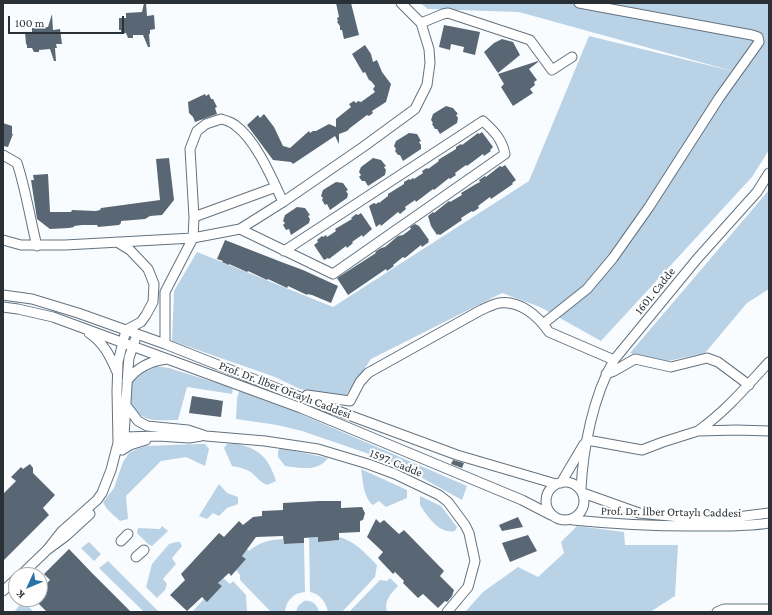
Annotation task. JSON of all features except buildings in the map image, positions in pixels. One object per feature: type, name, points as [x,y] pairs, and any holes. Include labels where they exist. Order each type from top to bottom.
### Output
[{"type":"street","points":[[3,240],[21,245],[37,246],[193,238],[240,229],[283,202],[415,109],[427,85],[430,63],[421,23],[401,3]]},
{"type":"street","points":[[544,324],[588,289],[614,258],[649,207],[719,98],[758,42],[758,38],[752,35],[579,3]]},
{"type":"street","points":[[421,23],[448,13],[530,40],[552,70],[572,57]]},
{"type":"street","points":[[165,344],[165,292],[193,238],[194,217],[190,149],[197,131],[206,124],[221,119],[235,124],[248,138],[266,166],[283,202]]},
{"type":"street","points":[[240,229],[284,251],[333,274],[505,154],[503,144],[483,121],[284,251]]},
{"type":"street","points":[[3,155],[17,163],[37,246]]},
{"type":"street","name":"1601. Cadde","points":[[582,491],[582,464],[592,418],[606,374],[614,360],[697,259],[757,192],[769,173]]},
{"type":"street","points":[[194,217],[276,187]]},
{"type":"street","points":[[117,242],[135,254],[148,269],[154,284],[153,302],[141,322],[126,330],[118,362],[117,374],[121,443]]},
{"type":"street","name":"Prof. Dr. İlber Ortaylı Caddesi","points":[[3,295],[32,299],[126,330],[431,446],[474,460],[558,483],[572,483],[582,491],[639,513],[680,517],[737,517],[769,513]]},
{"type":"street","points":[[289,393],[350,401],[360,382],[368,373],[481,310],[498,303],[513,303],[526,310],[544,324],[549,332],[614,360]]},
{"type":"street","name":"Prof. Dr. İlber Ortaylı Caddesi","points":[[3,307],[53,317],[301,408],[522,500],[561,520],[668,526],[729,526],[769,523]]},
{"type":"street","points":[[78,326],[101,343],[110,356],[117,374]]},
{"type":"street","points":[[29,567],[66,532],[98,506],[106,494],[116,472],[121,443],[129,358],[137,334]]},
{"type":"street","points":[[606,374],[635,359],[671,367],[707,358],[718,362],[749,385]]},
{"type":"street","points":[[126,382],[135,371],[141,367],[151,362],[167,359]]},
{"type":"street","points":[[698,431],[714,420],[738,397],[769,362]]},
{"type":"street","name":"1597. Cadde","points":[[125,404],[138,421],[147,426],[188,430],[206,436]]},
{"type":"street","points":[[587,440],[642,450],[698,431],[769,431]]},
{"type":"street","name":"1597. Cadde","points":[[121,443],[136,443],[158,436]]},
{"type":"street","name":"1597. Cadde","points":[[121,443],[158,436],[189,438],[206,436],[265,441],[318,449],[368,464],[395,474],[430,490],[444,498],[457,513],[469,534],[475,561],[468,588],[447,612]]},
{"type":"street","name":"1601. Cadde","points":[[558,483],[587,440]]},
{"type":"street","points":[[426,460],[431,446]]},
{"type":"street","points":[[468,477],[474,460]]},
{"type":"street","points":[[551,515],[548,510],[546,498],[548,492],[558,483]]},
{"type":"street","name":"Prof. Dr. İlber Ortaylı Caddesi","points":[[572,520],[584,509],[585,504],[582,491]]},
{"type":"street","points":[[121,541],[128,534]]},
{"type":"street","points":[[136,557],[144,550]]},
{"type":"street","points":[[717,612],[724,609],[769,609]]},
{"type":"shaded area","points":[[420,3],[769,3],[769,150],[752,177],[601,341],[540,307],[502,293],[371,359],[345,397],[300,389],[275,377],[172,341],[174,291],[197,252],[333,307],[529,181],[589,36],[736,72],[519,12],[428,9]]},
{"type":"shaded area","points":[[769,190],[769,289],[747,303],[705,353],[668,361],[630,353]]},
{"type":"shaded area","points":[[155,366],[169,368],[233,388],[232,394],[187,387],[178,420],[148,419],[140,415],[132,406],[129,398],[130,390],[134,379],[139,373]]},
{"type":"shaded area","points":[[239,391],[296,412],[467,486],[462,500],[413,473],[372,455],[302,431],[277,425],[236,419]]},
{"type":"shaded area","points":[[234,443],[250,448],[262,455],[270,466],[276,481],[267,485],[250,472],[242,468],[232,466],[224,448],[227,444]]},
{"type":"shaded area","points":[[205,444],[209,449],[205,466],[186,457],[161,461],[126,496],[128,519],[120,521],[106,508],[103,502],[114,488],[123,462],[129,453],[146,446]]},
{"type":"shaded area","points":[[280,448],[328,458],[324,462],[314,467],[303,468],[285,466],[278,457],[278,451]]},
{"type":"shaded area","points":[[361,469],[407,490],[407,498],[386,507],[379,501],[373,505],[365,493]]},
{"type":"shaded area","points":[[219,484],[227,493],[238,497],[238,504],[227,508],[219,516],[213,513],[207,519],[199,516]]},
{"type":"shaded area","points":[[420,496],[441,506],[457,527],[455,531],[444,530],[434,524],[420,505]]},
{"type":"shaded area","points":[[162,526],[168,531],[152,546],[137,533],[138,528],[160,529]]},
{"type":"shaded area","points":[[577,526],[624,532],[625,545],[678,545],[675,596],[650,612],[465,612],[483,592],[518,567],[538,577],[564,553],[561,542]]},
{"type":"shaded area","points":[[318,537],[319,542],[339,540],[339,537],[350,541],[360,548],[377,565],[375,577],[342,612],[328,612],[322,599],[310,592],[309,538]]},
{"type":"shaded area","points":[[283,539],[284,544],[304,543],[305,592],[297,594],[291,598],[287,604],[285,612],[271,612],[240,580],[240,575],[236,570],[246,559],[239,553],[247,549],[249,551],[257,545],[265,542]]},
{"type":"shaded area","points":[[89,542],[101,554],[94,561],[81,548]]},
{"type":"shaded area","points":[[180,542],[182,546],[172,558],[176,564],[163,579],[167,584],[165,590],[157,598],[146,587],[152,564],[169,544]]},
{"type":"shaded area","points":[[108,561],[159,612],[144,612],[99,568]]},
{"type":"shaded area","points":[[223,578],[230,584],[233,581],[246,595],[247,612],[192,612],[204,599],[222,586],[218,583]]},
{"type":"shaded area","points":[[390,578],[398,586],[388,598],[386,604],[387,612],[349,612],[380,580],[387,581]]},
{"type":"shaded area","points":[[304,601],[314,603],[319,612],[296,612],[298,606]]},
{"type":"shaded area","points":[[18,607],[29,607],[34,612],[14,612]]}]
